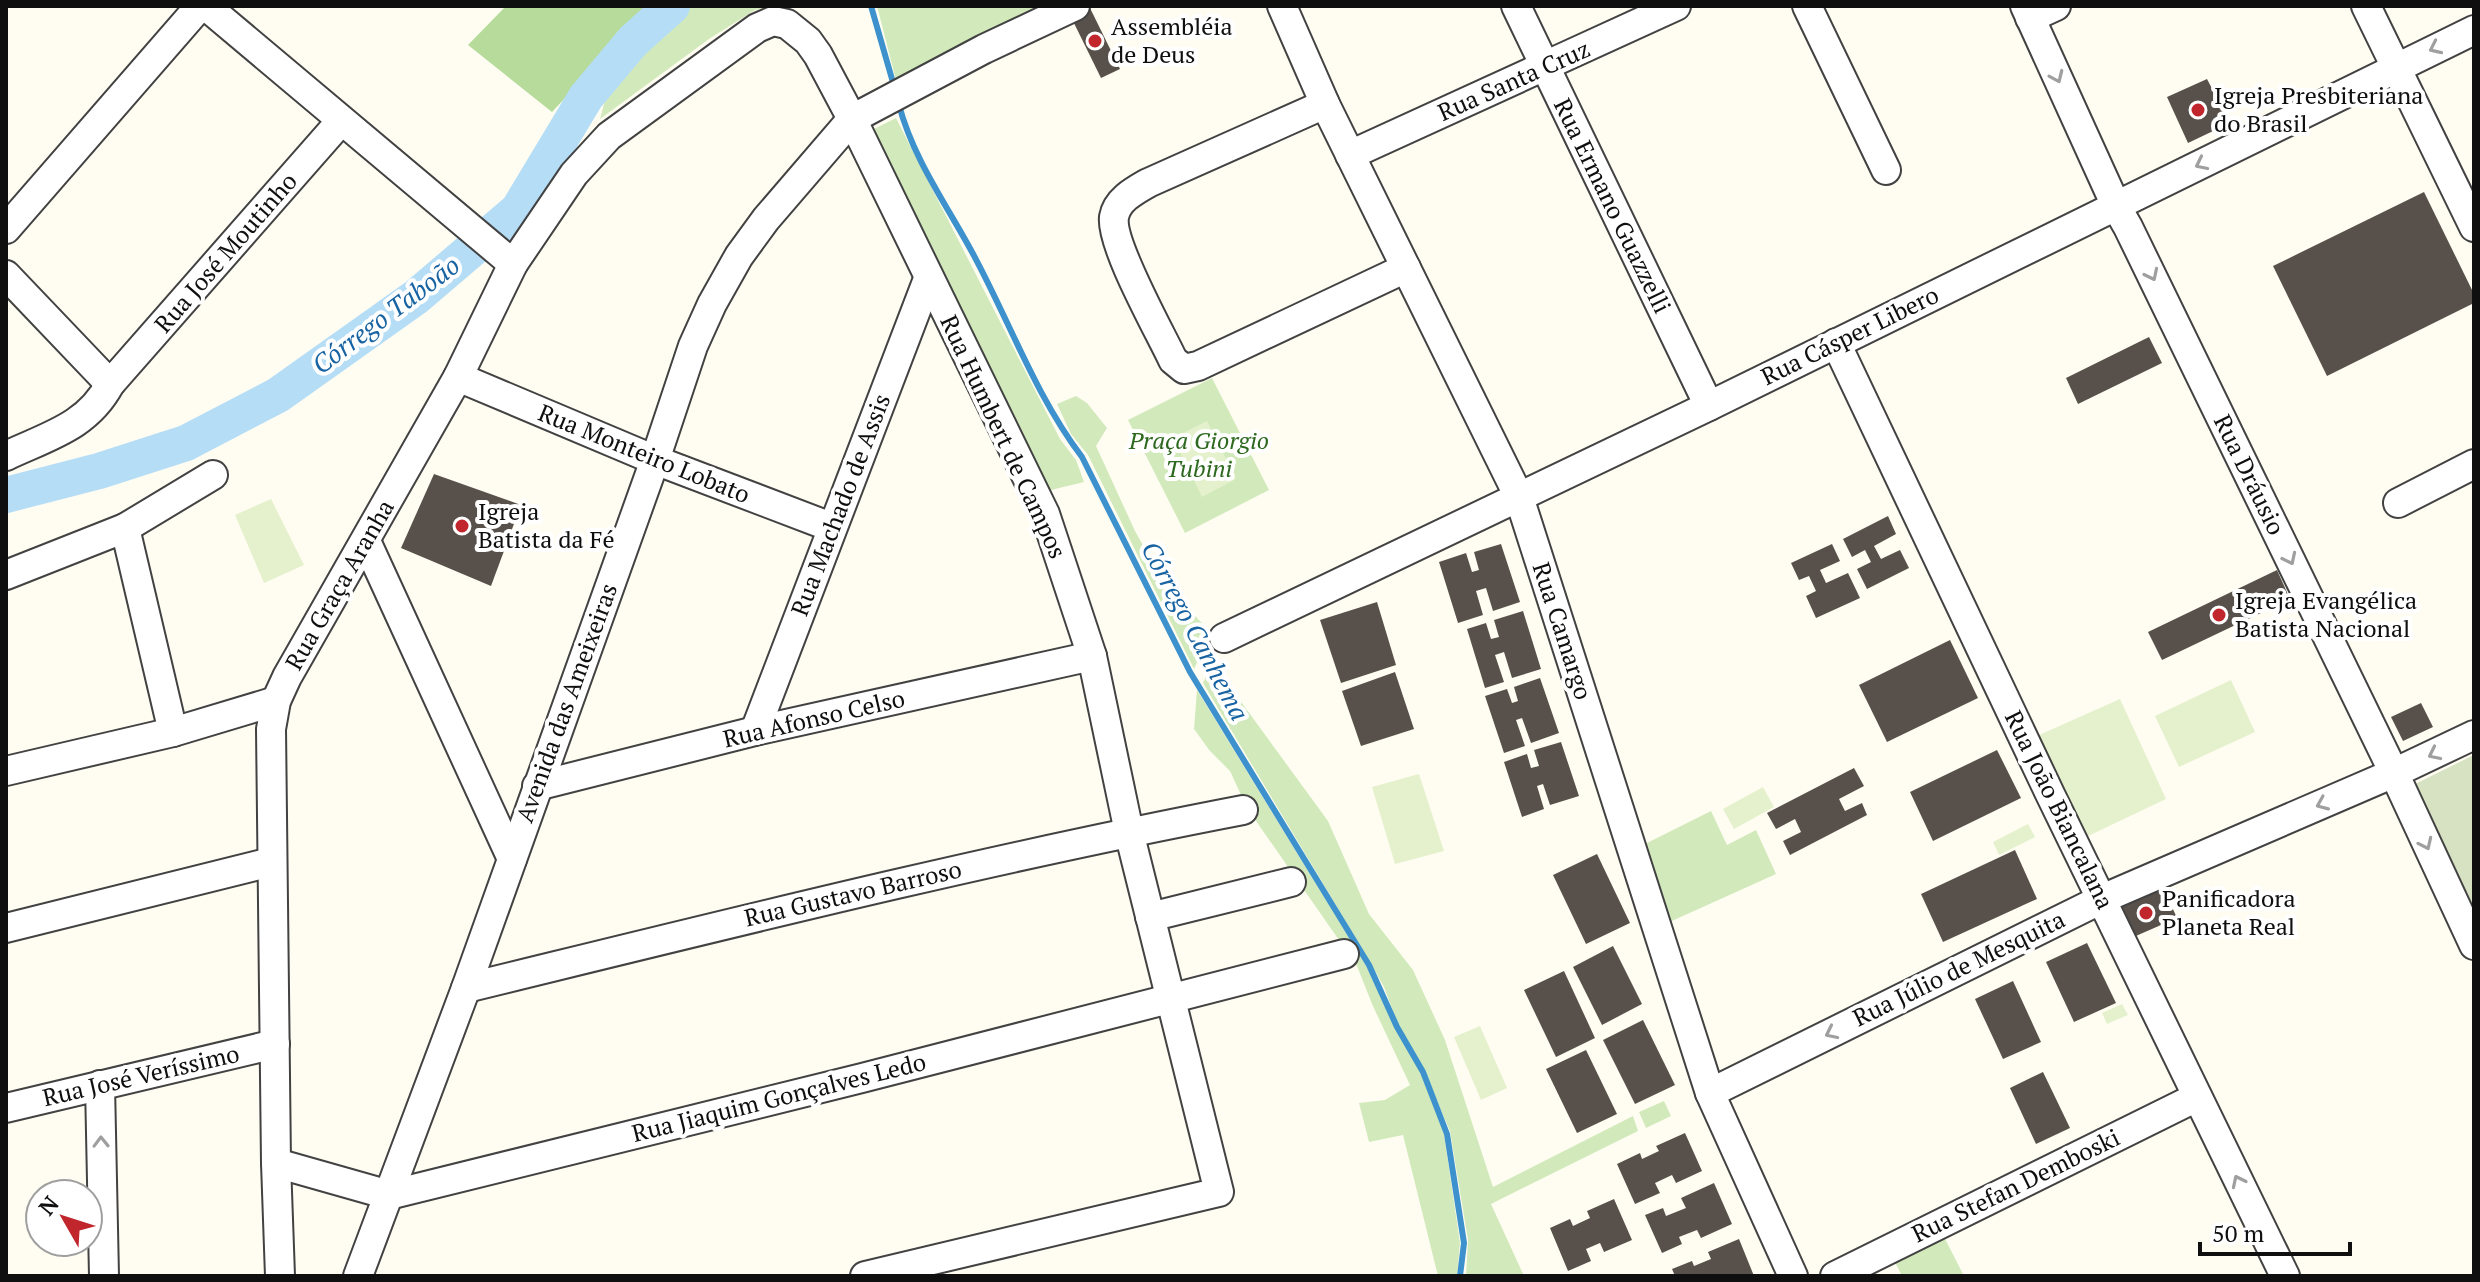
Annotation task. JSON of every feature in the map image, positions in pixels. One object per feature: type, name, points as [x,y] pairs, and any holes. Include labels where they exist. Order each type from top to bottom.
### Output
[{"type":"street","points":[[6,229],[200,6]]},
{"type":"street","points":[[206,6],[510,262]]},
{"type":"street","name":"Rua Camargo","points":[[1282,6],[1325,104],[1519,497],[1710,1093],[1793,1276]]},
{"type":"street","name":"Rua Ermano Guazzelli","points":[[1516,6],[1709,406]]},
{"type":"street","name":"Rua Santa Cruz","points":[[1350,155],[1676,6]]},
{"type":"street","points":[[1807,6],[1886,170]]},
{"type":"street","points":[[2366,6],[2474,227]]},
{"type":"street","points":[[864,113],[1061,9]]},
{"type":"street","name":"Rua Dráusio","points":[[2037,10],[2116,206],[2394,773],[2474,945]]},
{"type":"street","name":"Rua Humbert de Campos","points":[[757,28],[773,21],[787,24],[808,41],[864,113],[928,279],[1045,514],[1092,656],[1129,832],[1219,1192],[865,1276]]},
{"type":"street","name":"Rua Graça Aranha","points":[[280,1276],[271,862],[271,729],[276,701],[458,377],[510,262],[588,156],[609,136],[757,28]]},
{"type":"street","name":"Rua Cásper Libero","points":[[1224,638],[1709,406],[2474,30]]},
{"type":"street","points":[[1325,104],[1148,183],[1128,195],[1118,206],[1114,216],[1117,241],[1173,360],[1184,369],[1198,366],[1406,268]]},
{"type":"street","name":"Avenida das Ameixeiras","points":[[358,1276],[466,988],[693,346],[739,256],[766,219],[864,113]]},
{"type":"street","name":"Rua José Moutinho","points":[[6,456],[82,419],[101,401],[110,384],[341,121]]},
{"type":"street","points":[[6,275],[110,384]]},
{"type":"street","name":"Rua Machado de Assis","points":[[755,731],[928,279]]},
{"type":"street","name":"Rua João Biancalana","points":[[1836,343],[2285,1276]]},
{"type":"street","name":"Rua Monteiro Lobato","points":[[458,377],[655,460],[831,527]]},
{"type":"street","points":[[2398,503],[2474,464]]},
{"type":"street","points":[[6,575],[125,528],[213,475]]},
{"type":"street","points":[[125,528],[173,732]]},
{"type":"street","points":[[366,541],[512,859]]},
{"type":"street","name":"Rua Afonso Celso","points":[[537,786],[755,731],[1092,656]]},
{"type":"street","points":[[6,771],[173,732],[276,701]]},
{"type":"street","name":"Rua Júlio de Mesquita","points":[[1710,1093],[2102,899],[2394,773],[2474,735]]},
{"type":"street","name":"Rua Gustavo Barroso","points":[[466,988],[818,901],[1243,810]]},
{"type":"street","points":[[6,928],[271,862]]},
{"type":"street","points":[[1150,917],[1291,882]]},
{"type":"street","name":"Rua Jiaquim Gonçalves Ledo","points":[[389,1195],[1344,954]]},
{"type":"street","name":"Rua José Veríssimo","points":[[6,1108],[275,1044]]},
{"type":"street","points":[[100,1085],[104,1276]]},
{"type":"street","name":"Rua Stefan Demboski","points":[[1835,1276],[2197,1097]]},
{"type":"street","points":[[276,1163],[389,1195]]},
{"type":"green space","points":[[506,6],[657,6],[612,48],[552,112],[468,45]]},
{"type":"green space","points":[[689,6],[774,6],[755,10],[709,39],[600,119],[605,100],[655,39]]},
{"type":"green space","points":[[877,6],[1040,6],[1046,17],[897,84]]},
{"type":"green space","points":[[896,118],[1060,439],[1076,460],[1084,482],[1043,492],[874,129]]},
{"type":"green space","name":"Praça Giorgio Tubini","points":[[1212,378],[1269,490],[1185,533],[1128,420]]},
{"type":"green space","points":[[1076,396],[1087,403],[1107,428],[1096,446],[1135,531],[1164,583],[1215,637],[1203,650],[1194,669],[1088,455],[1071,434],[1057,404]]},
{"type":"green space","points":[[1207,421],[1236,479],[1202,497],[1173,438]]},
{"type":"green space","points":[[271,499],[304,565],[264,583],[235,515]]},
{"type":"green space","points":[[1212,662],[1328,821],[1369,914],[1413,970],[1445,1040],[1493,1187],[1633,1116],[1638,1131],[1491,1204],[1524,1276],[1466,1276],[1468,1240],[1450,1131],[1424,1071],[1398,1025],[1384,987],[1203,683]]},
{"type":"green space","points":[[2231,680],[2255,732],[2179,767],[2155,716]]},
{"type":"green space","points":[[1197,690],[1367,967],[1395,1029],[1421,1073],[1444,1134],[1460,1243],[1457,1276],[1438,1276],[1403,1135],[1369,1142],[1359,1103],[1385,1100],[1410,1085],[1357,966],[1247,808],[1230,771],[1194,729]]},
{"type":"green space","points":[[2120,699],[2166,799],[2086,837],[2039,735]]},
{"type":"green space","points":[[2474,755],[2474,907],[2415,784]]},
{"type":"green space","points":[[1419,774],[1444,851],[1395,864],[1372,787]]},
{"type":"green space","points":[[1763,787],[1774,807],[1734,829],[1723,809]]},
{"type":"green space","points":[[1711,811],[1727,845],[1756,830],[1776,874],[1663,925],[1641,846]]},
{"type":"green space","points":[[2028,824],[2035,837],[1999,855],[1993,842]]},
{"type":"green space","points":[[2122,1004],[2128,1015],[2107,1024],[2102,1013]]},
{"type":"green space","points":[[1480,1026],[1507,1088],[1481,1100],[1454,1037]]},
{"type":"green space","points":[[1664,1101],[1671,1116],[1646,1128],[1639,1112]]},
{"type":"green space","points":[[1940,1229],[1964,1276],[1902,1276],[1891,1254]]},
{"type":"building","name":"Assembléia de Deus","points":[[1089,6],[1120,69],[1101,78],[1069,13]]},
{"type":"building","name":"Igreja Presbiteriana do Brasil","points":[[2207,79],[2230,123],[2188,143],[2167,97]]},
{"type":"building","points":[[2424,192],[2474,294],[2474,303],[2327,376],[2273,266]]},
{"type":"building","points":[[2149,337],[2162,363],[2078,404],[2066,378]]},
{"type":"building","name":"Igreja Batista da Fé","points":[[434,474],[521,505],[491,586],[401,548]]},
{"type":"building","points":[[1888,516],[1896,534],[1874,546],[1881,559],[1900,550],[1909,568],[1867,589],[1857,569],[1871,562],[1865,550],[1852,557],[1843,539]]},
{"type":"building","points":[[1501,544],[1520,602],[1493,611],[1486,588],[1476,591],[1483,615],[1458,623],[1439,562],[1466,553],[1472,572],[1479,570],[1474,552]]},
{"type":"building","points":[[1832,544],[1840,561],[1820,570],[1826,583],[1848,573],[1860,598],[1816,618],[1806,596],[1816,591],[1809,576],[1799,580],[1791,563]]},
{"type":"building","name":"Igreja Evangélica Batista Nacional","points":[[2277,570],[2290,599],[2162,660],[2148,632]]},
{"type":"building","points":[[1377,602],[1396,665],[1341,683],[1320,620]]},
{"type":"building","points":[[1523,611],[1541,669],[1512,678],[1504,652],[1495,655],[1504,682],[1485,688],[1467,629],[1486,623],[1491,639],[1499,637],[1494,620]]},
{"type":"building","points":[[1950,640],[1978,698],[1887,742],[1859,685]]},
{"type":"building","points":[[1395,672],[1414,729],[1361,746],[1342,691]]},
{"type":"building","points":[[1540,678],[1559,733],[1531,743],[1522,718],[1516,720],[1525,746],[1504,753],[1485,696],[1507,689],[1512,703],[1518,701],[1514,687]]},
{"type":"building","points":[[2421,703],[2433,727],[2403,741],[2391,717]]},
{"type":"building","points":[[1561,742],[1579,796],[1550,805],[1543,784],[1537,786],[1544,809],[1522,817],[1504,762],[1527,754],[1531,768],[1539,766],[1534,750]]},
{"type":"building","points":[[1997,750],[2021,798],[1933,841],[1910,792]]},
{"type":"building","points":[[1854,768],[1864,786],[1839,799],[1845,811],[1862,803],[1867,815],[1790,855],[1783,841],[1801,832],[1795,819],[1776,829],[1767,813]]},
{"type":"building","points":[[2015,850],[2037,899],[1943,942],[1921,894]]},
{"type":"building","points":[[1597,854],[1630,923],[1586,944],[1553,875]]},
{"type":"building","name":"Panificadora Planeta Real","points":[[2163,887],[2177,918],[2129,939],[2116,908]]},
{"type":"building","points":[[2087,943],[2116,1003],[2074,1022],[2046,962]]},
{"type":"building","points":[[1613,946],[1642,1004],[1602,1025],[1573,967]]},
{"type":"building","points":[[1564,971],[1595,1038],[1556,1057],[1524,990]]},
{"type":"building","points":[[2013,981],[2041,1042],[2003,1059],[1975,999]]},
{"type":"building","points":[[1643,1020],[1675,1085],[1635,1104],[1603,1040]]},
{"type":"building","points":[[1586,1050],[1617,1114],[1577,1133],[1546,1069]]},
{"type":"building","points":[[2043,1072],[2070,1128],[2036,1144],[2010,1088]]},
{"type":"building","points":[[1685,1133],[1702,1171],[1676,1183],[1672,1175],[1655,1183],[1660,1193],[1635,1204],[1617,1164],[1640,1153],[1642,1159],[1659,1151],[1656,1146]]},
{"type":"building","points":[[1714,1183],[1732,1224],[1701,1238],[1697,1230],[1679,1237],[1682,1244],[1662,1253],[1645,1215],[1663,1208],[1666,1216],[1686,1208],[1681,1198]]},
{"type":"building","points":[[1614,1199],[1632,1240],[1604,1252],[1600,1243],[1586,1249],[1591,1261],[1568,1271],[1550,1228],[1570,1219],[1573,1226],[1590,1218],[1587,1211]]},
{"type":"building","points":[[1739,1239],[1754,1276],[1675,1276],[1672,1269],[1692,1261],[1694,1266],[1711,1259],[1708,1252]]},
{"type":"waterway","name":"Córrego Taboão","points":[[6,495],[99,471],[186,443],[278,395],[416,297],[518,210],[586,97],[633,41],[672,6]]},
{"type":"waterway","name":"Córrego Canhema","points":[[871,6],[894,86]]},
{"type":"waterway","name":"Córrego Canhema","points":[[899,105],[921,162],[972,252],[1050,408],[1082,457],[1190,672],[1369,965],[1397,1027],[1423,1072],[1447,1134],[1464,1243],[1460,1276]]},
{"type":"place","name":"Assembléia de Deus","points":[[1095,41]]},
{"type":"place","name":"Igreja Presbiteriana do Brasil","points":[[2198,110]]},
{"type":"place","name":"Igreja Batista da Fé","points":[[462,526]]},
{"type":"place","name":"Igreja Evangélica Batista Nacional","points":[[2219,615]]},
{"type":"place","name":"Panificadora Planeta Real","points":[[2146,913]]}]
